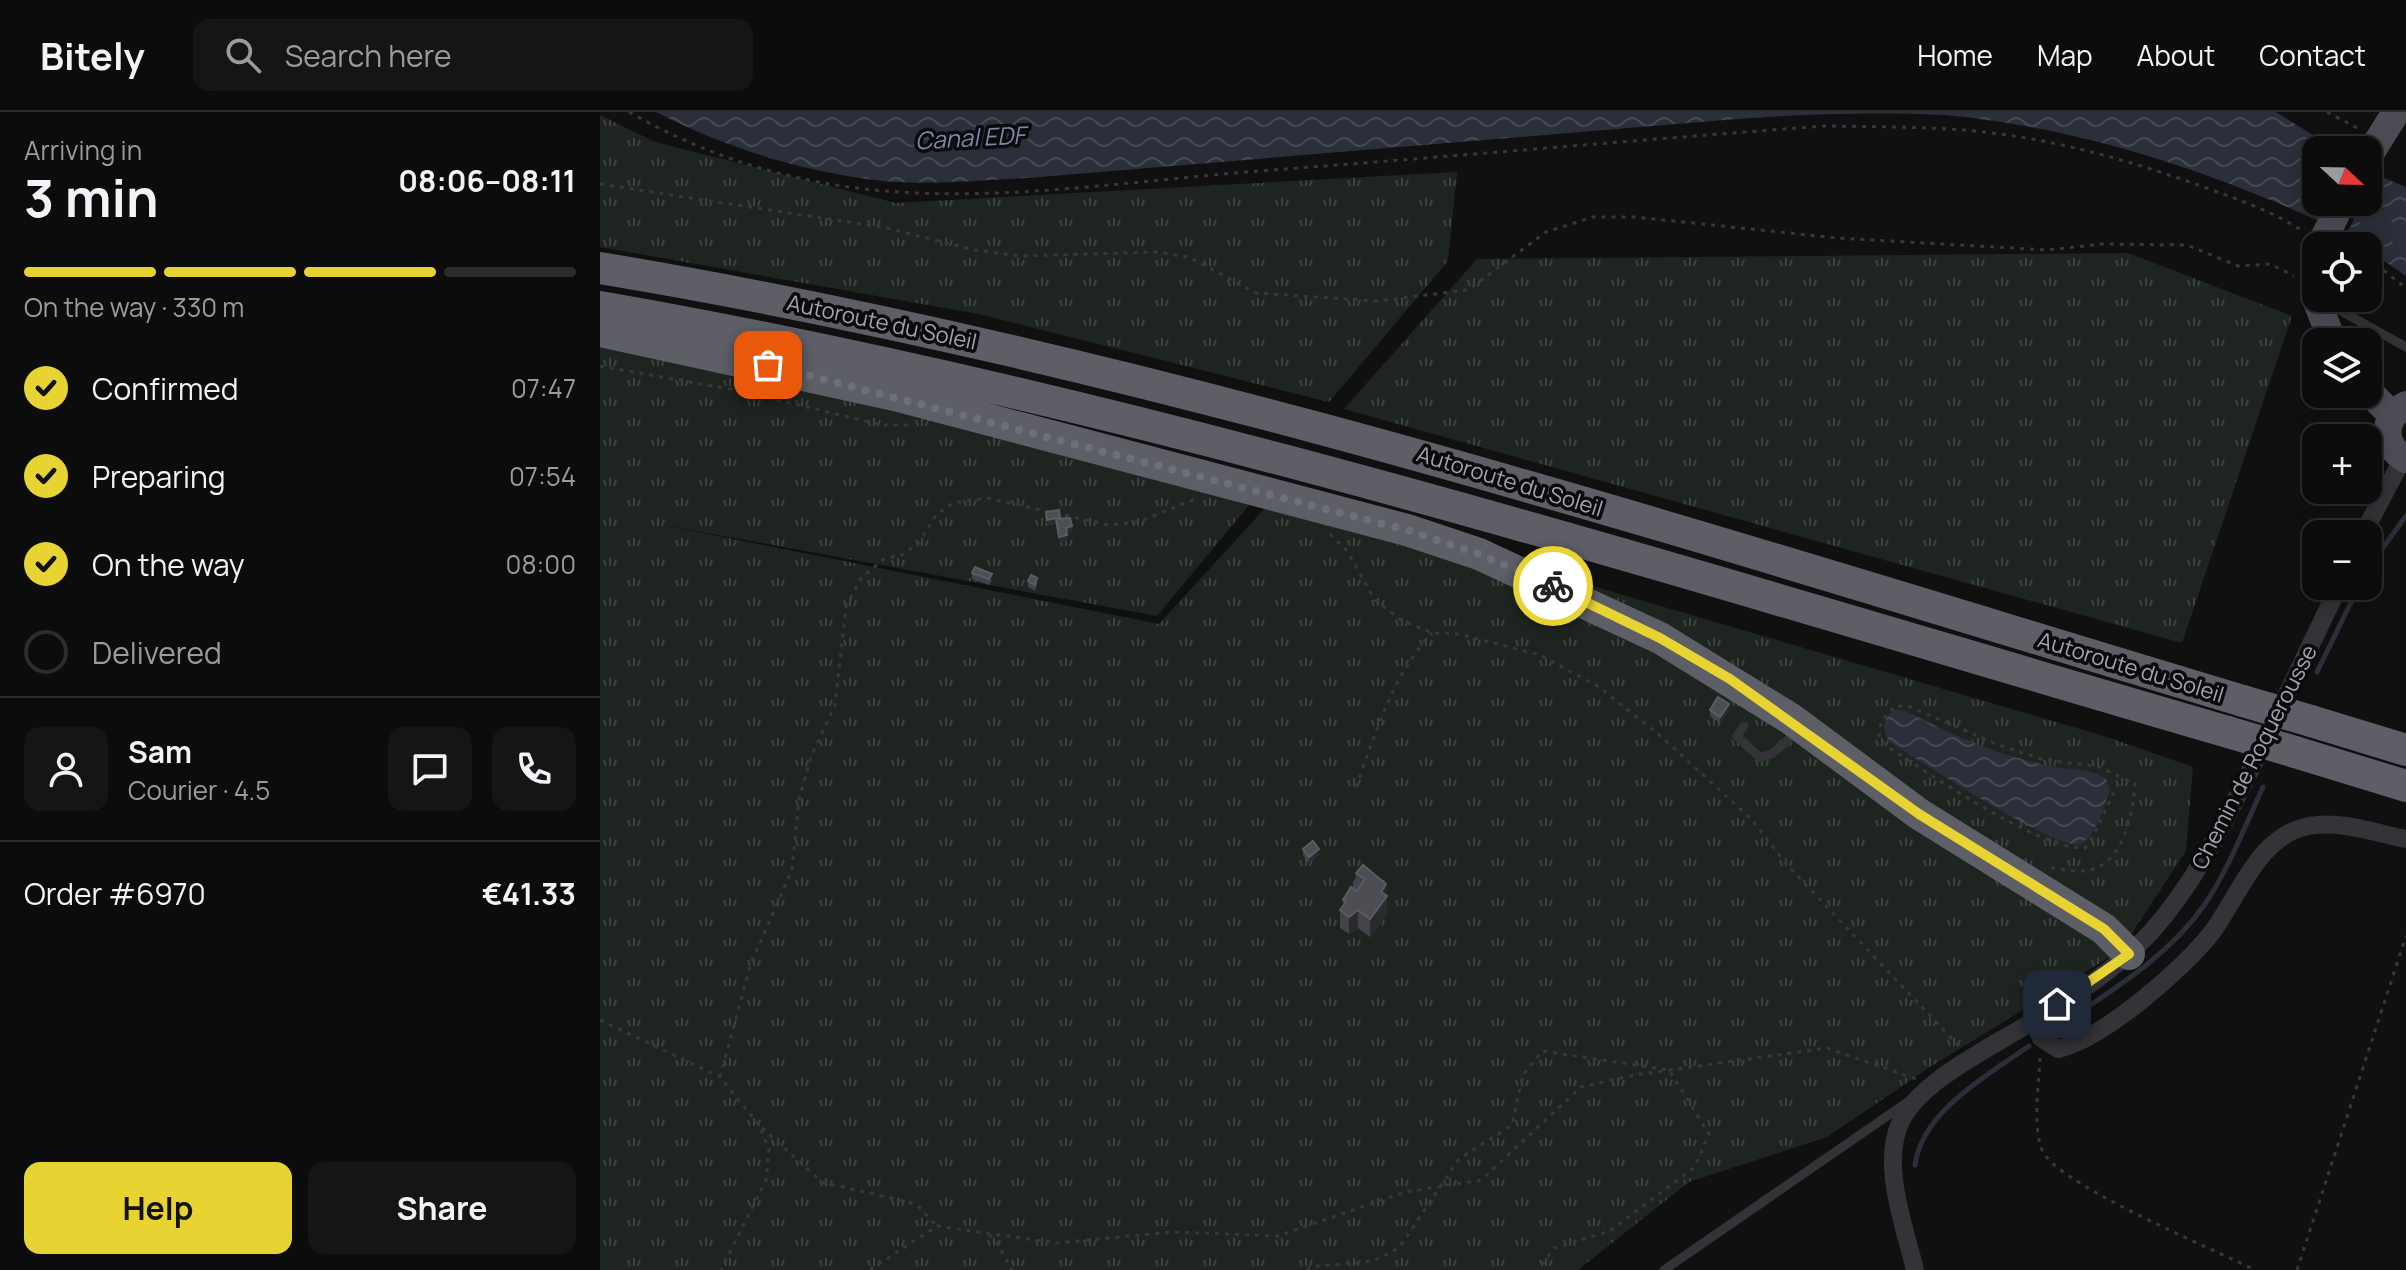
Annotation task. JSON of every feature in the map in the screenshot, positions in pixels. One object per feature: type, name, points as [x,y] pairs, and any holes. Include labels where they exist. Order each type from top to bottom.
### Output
[{"type":"highway","name":"Autoroute du Soleil","points":[[600,268],[716,287],[1064,361],[1406,450],[2406,750]]},
{"type":"highway","name":"Autoroute du Soleil","points":[[600,307],[762,335],[1053,400],[1407,494],[2406,786]]},
{"type":"highway","points":[[600,331],[895,395],[1422,535],[1479,554],[1660,638],[1730,679],[1919,814],[2104,929],[2129,954]]},
{"type":"main road","points":[[2374,136],[2396,112]]},
{"type":"main road","points":[[2399,410],[2388,439],[2404,458]]},
{"type":"street","points":[[2371,520],[2404,458]]},
{"type":"street","name":"Chemin de Roquerousse","points":[[1915,1270],[1898,1195],[1894,1139],[1906,1112],[1925,1091],[1971,1059],[2037,1030],[2129,954],[2184,891],[2211,849],[2332,600]]},
{"type":"street","points":[[2037,1030],[2058,1049],[2072,1046],[2170,976],[2213,931],[2266,851],[2284,834],[2326,824],[2406,839]]},
{"type":"lane","points":[[2343,312],[2406,347]]},
{"type":"lane","points":[[1744,726],[1737,736],[1760,758],[1773,753],[1802,728]]},
{"type":"lane","points":[[1664,1270],[1925,1091]]},
{"type":"path","points":[[629,112],[687,142],[773,173],[885,193],[934,196],[1151,184],[1218,175],[1767,130],[1914,127],[2013,136],[2097,153],[2283,217],[2302,233]]},
{"type":"path","points":[[2327,112],[2366,136]]},
{"type":"path","points":[[600,184],[887,228],[974,250],[1019,256],[1158,252],[1189,257],[1256,293],[1376,301],[1468,290],[1546,232],[1593,217],[1635,217],[1837,238],[2048,250],[2102,244],[2187,245],[2238,266],[2270,264],[2295,277],[2302,265]]},
{"type":"path","points":[[2382,269],[2406,288]]},
{"type":"path","points":[[600,366],[741,391],[881,425],[928,424]]},
{"type":"path","points":[[720,1077],[751,963],[792,870],[799,799],[821,729],[835,705],[846,607],[861,578],[884,559],[904,554],[919,542],[937,514],[953,503],[987,498],[1109,525],[1138,522],[1200,497]]},
{"type":"path","points":[[1326,530],[1347,551],[1375,600],[1401,620],[1432,633],[1459,634],[1540,655],[1599,687],[1664,739],[1751,819],[1788,866],[1971,1059]]},
{"type":"path","points":[[1356,787],[1395,687],[1412,654],[1432,633]]},
{"type":"path","points":[[2030,885],[2049,868],[2086,871],[2112,856],[2132,820],[2135,784],[2097,766],[2044,760],[1999,745],[1908,706],[1895,706],[1881,721],[1879,737],[1885,745],[1977,804],[2067,849],[2085,848],[2121,778]]},
{"type":"path","points":[[2297,1270],[2406,936]]},
{"type":"path","points":[[600,1020],[720,1077],[759,1125],[822,1182],[916,1204],[937,1226],[1056,1243],[1173,1232],[1278,1236],[1405,1192],[1481,1180],[1581,1087],[1669,1070],[1827,1048],[1920,1080],[1925,1091]]},
{"type":"path","points":[[2037,1030],[2038,1134],[2044,1154],[2075,1181],[2255,1270]]},
{"type":"path","points":[[1307,1270],[1310,1267],[1373,1261],[1399,1248],[1459,1159],[1512,1125],[1523,1075],[1542,1051],[1669,1070],[1709,1134],[1695,1167],[1610,1231],[1554,1248],[1538,1270]]},
{"type":"path","points":[[721,1270],[766,1180],[769,1149],[759,1125]]},
{"type":"path","points":[[870,1270],[937,1226]]},
{"type":"path","points":[[985,1233],[995,1239],[1012,1270]]},
{"type":"green space","points":[[600,115],[655,142],[896,203],[1457,172],[1448,261],[1329,402],[979,314],[600,247]]},
{"type":"green space","points":[[2128,253],[2292,316],[2182,643],[1344,409],[1477,259]]},
{"type":"green space","points":[[600,340],[1270,480],[1157,616],[653,523],[1159,624],[1278,494],[2104,736],[2193,767],[2186,851],[2121,950],[1930,1067],[1827,1137],[1689,1182],[1578,1270],[600,1270]]},
{"type":"water","name":"Canal EDF","points":[[656,112],[2276,112],[2315,136],[2302,136],[2302,213],[2228,183],[2136,152],[2041,129],[1944,115],[1762,117],[1028,178],[927,183],[840,175],[733,146]]},
{"type":"water","points":[[2382,177],[2406,187],[2406,276],[2382,260],[2382,232],[2348,232],[2356,216],[2382,216]]},
{"type":"water","points":[[1895,709],[2006,754],[2046,765],[2092,772],[2106,778],[2110,791],[2090,835],[2080,844],[2067,843],[2045,834],[1986,802],[1889,742],[1884,724]]},
{"type":"building","points":[[1059,510],[1060,517],[1047,520],[1046,512]]},
{"type":"building","points":[[1070,518],[1072,526],[1066,528],[1067,535],[1059,537],[1056,519]]},
{"type":"building","points":[[975,567],[992,574],[989,579],[972,573]]},
{"type":"building","points":[[1031,575],[1037,578],[1035,585],[1028,581]]},
{"type":"building","points":[[1718,697],[1729,704],[1720,717],[1710,710]]},
{"type":"building","points":[[1313,841],[1319,849],[1309,857],[1303,849]]},
{"type":"building","points":[[1363,865],[1386,884],[1381,892],[1387,896],[1370,919],[1358,910],[1349,917],[1340,910],[1351,887],[1357,891],[1365,879],[1356,873]]},
{"type":"waterway","name":"Canal EDF","points":[[2365,216],[2406,240]]},
{"type":"waterway","points":[[2382,549],[2406,516]]},
{"type":"waterway","points":[[2317,672],[2352,600]]},
{"type":"waterway","points":[[2053,1030],[2135,974],[2190,924],[2222,876],[2263,787]]},
{"type":"waterway","points":[[1915,1165],[1920,1146],[1943,1111],[1977,1082],[2029,1046]]},
{"type":"way so far","points":[[768,365],[895,395],[1407,530],[1479,554],[1553,586]]},
{"type":"route","points":[[1553,586],[1660,638],[1730,679],[1791,719],[1919,814],[2046,896],[2104,929],[2129,954],[2057,1004]]}]
